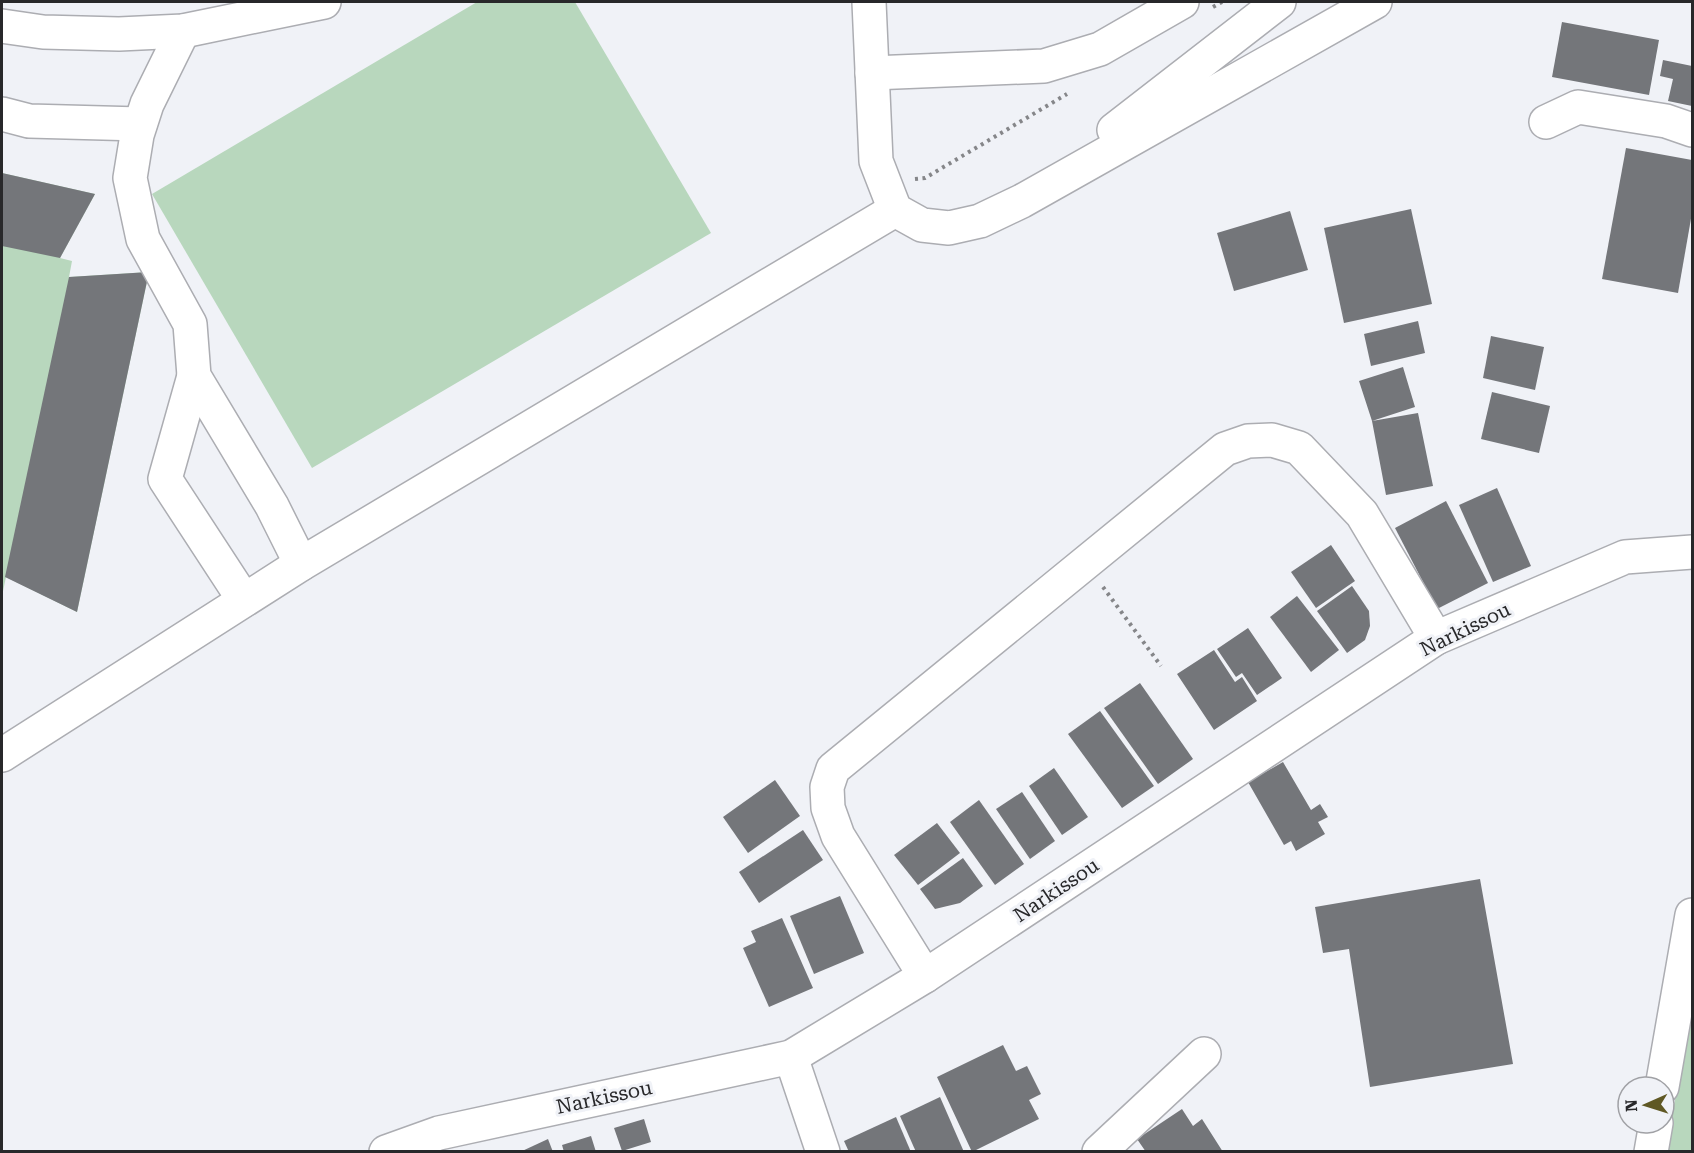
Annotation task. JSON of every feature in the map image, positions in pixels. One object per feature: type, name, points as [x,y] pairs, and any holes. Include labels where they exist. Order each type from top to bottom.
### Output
[{"type":"street","points":[[2,26],[43,32],[119,34],[183,31],[324,2]]},
{"type":"street","points":[[868,2],[876,161],[890,198],[921,225],[949,228],[980,221],[1022,201],[1375,2]]},
{"type":"street","points":[[1022,201],[1279,2]]},
{"type":"street","points":[[872,73],[1044,66],[1100,49],[1197,5]]},
{"type":"street","points":[[183,31],[147,104],[140,124],[130,178],[143,239],[190,324],[194,376],[165,479],[244,600]]},
{"type":"street","points":[[1546,122],[1578,107],[1666,122],[1692,130]]},
{"type":"street","points":[[2,114],[30,121],[140,124]]},
{"type":"street","points":[[2,755],[301,564],[890,198]]},
{"type":"street","points":[[194,376],[272,506],[301,564]]},
{"type":"street","points":[[925,976],[838,836],[828,808],[827,787],[833,769],[1225,449],[1248,441],[1272,440],[1299,448],[1362,514],[1436,638]]},
{"type":"street","name":"Narkissou","points":[[386,1152],[443,1142],[791,1057],[925,976],[1436,638],[1625,557],[1692,552]]},
{"type":"street","points":[[1664,1075],[1692,915]]},
{"type":"street","points":[[1100,1152],[1204,1054]]},
{"type":"street","points":[[791,1057],[823,1152]]},
{"type":"street","points":[[1651,1152],[1654,1135]]},
{"type":"path","points":[[1197,5],[1222,2]]},
{"type":"path","points":[[890,198],[903,179],[925,178],[1068,93]]},
{"type":"path","points":[[1085,563],[1161,666]]},
{"type":"green space","points":[[477,2],[575,2],[711,233],[312,468],[152,194]]},
{"type":"green space","points":[[2,173],[95,194],[60,258],[72,261],[69,277],[149,272],[77,612],[6,577],[2,596]]},
{"type":"green space","points":[[1692,1003],[1692,1151],[1666,1151],[1669,1135],[1676,1135],[1676,1094]]},
{"type":"building","points":[[1562,22],[1659,40],[1649,95],[1552,77]]},
{"type":"building","points":[[1663,60],[1692,66],[1692,106],[1668,101],[1673,79],[1660,76]]},
{"type":"building","points":[[1626,148],[1692,160],[1692,213],[1678,293],[1602,279]]},
{"type":"building","points":[[2,173],[95,194],[60,258],[2,246]]},
{"type":"building","points":[[1411,209],[1432,304],[1344,323],[1324,228]]},
{"type":"building","points":[[1290,211],[1308,270],[1234,291],[1217,233]]},
{"type":"building","points":[[149,272],[77,612],[5,577],[69,277]]},
{"type":"building","points":[[1418,321],[1425,353],[1371,366],[1364,334]]},
{"type":"building","points":[[1491,336],[1544,347],[1535,390],[1483,378]]},
{"type":"building","points":[[1403,367],[1415,407],[1372,421],[1359,381]]},
{"type":"building","points":[[1492,392],[1550,406],[1539,453],[1481,439]]},
{"type":"building","points":[[1418,413],[1433,486],[1386,495],[1372,421]]},
{"type":"building","points":[[1497,488],[1531,566],[1493,582],[1459,505]]},
{"type":"building","points":[[1446,501],[1488,583],[1437,609],[1395,528]]},
{"type":"building","points":[[1331,545],[1355,581],[1316,608],[1291,572]]},
{"type":"building","points":[[1352,586],[1369,611],[1370,626],[1365,640],[1347,653],[1317,611]]},
{"type":"building","points":[[1297,596],[1339,650],[1311,672],[1270,617]]},
{"type":"building","points":[[1248,628],[1282,678],[1257,695],[1242,673],[1236,677],[1217,649]]},
{"type":"building","points":[[1214,650],[1235,682],[1242,677],[1257,701],[1214,730],[1177,674]]},
{"type":"building","points":[[1140,683],[1193,759],[1158,784],[1104,708]]},
{"type":"building","points":[[1100,711],[1154,786],[1122,808],[1068,734]]},
{"type":"building","points":[[1283,762],[1311,810],[1320,804],[1328,817],[1318,822],[1325,834],[1296,851],[1291,841],[1284,845],[1248,782]]},
{"type":"building","points":[[1054,768],[1088,817],[1062,835],[1029,786]]},
{"type":"building","points":[[775,780],[800,816],[748,853],[723,817]]},
{"type":"building","points":[[1022,792],[1055,841],[1030,859],[996,809]]},
{"type":"building","points":[[979,800],[1024,864],[995,885],[950,822]]},
{"type":"building","points":[[937,823],[960,853],[918,885],[894,855]]},
{"type":"building","points":[[803,830],[823,860],[759,903],[739,872]]},
{"type":"building","points":[[963,858],[983,886],[960,903],[935,909],[920,889]]},
{"type":"building","points":[[1480,879],[1513,1064],[1370,1087],[1349,949],[1323,953],[1315,907]]},
{"type":"building","points":[[840,896],[864,953],[814,974],[790,916]]},
{"type":"building","points":[[782,918],[813,988],[769,1007],[743,948],[756,942],[751,931]]},
{"type":"building","points":[[1003,1045],[1016,1071],[1027,1066],[1041,1094],[1029,1100],[1039,1119],[972,1152],[937,1077]]},
{"type":"building","points":[[940,1097],[964,1152],[916,1152],[900,1116]]},
{"type":"building","points":[[1182,1109],[1193,1126],[1202,1119],[1223,1152],[1146,1152],[1137,1139]]},
{"type":"building","points":[[896,1117],[911,1152],[849,1152],[844,1141]]},
{"type":"building","points":[[644,1119],[651,1142],[622,1151],[614,1128]]},
{"type":"building","points":[[591,1136],[596,1152],[564,1152],[562,1145]]},
{"type":"building","points":[[548,1139],[553,1152],[520,1152]]}]
